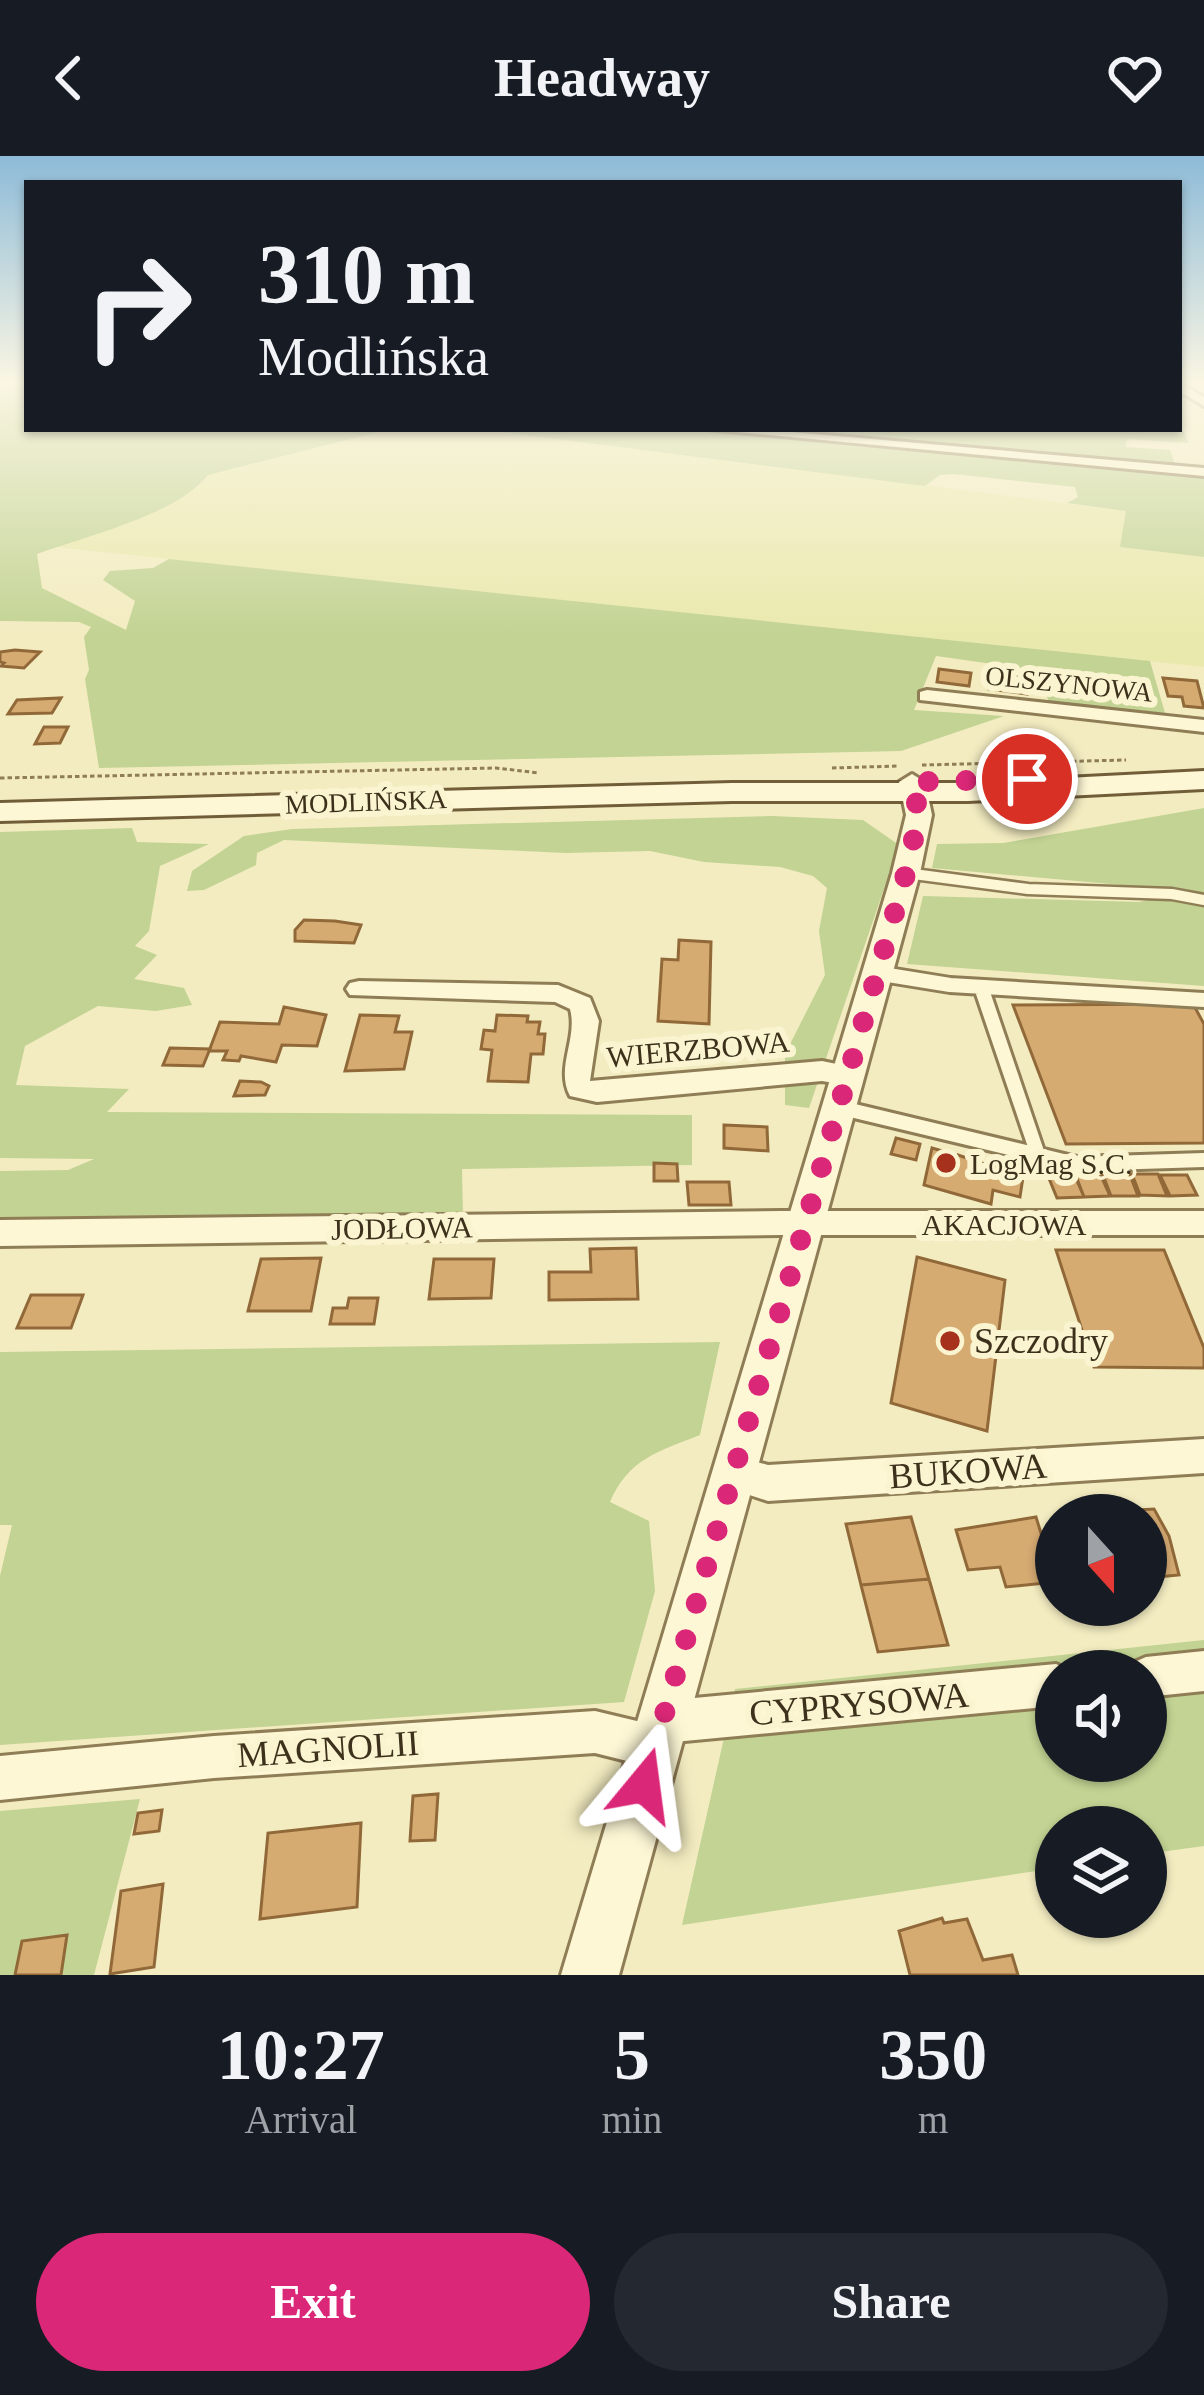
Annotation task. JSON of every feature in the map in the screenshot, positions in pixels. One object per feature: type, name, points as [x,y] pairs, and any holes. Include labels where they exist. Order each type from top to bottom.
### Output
[{"type":"main road","name":"MODLIŃSKA","points":[[0,812],[1204,780]]},
{"type":"street","points":[[1145,467],[1204,472]]},
{"type":"street","name":"OLSZYNOWA","points":[[928,696],[1204,726]]},
{"type":"street","points":[[590,1975],[906,873],[918,825],[914,787]]},
{"type":"street","name":"WIERZBOWA","points":[[359,989],[558,994],[580,1004],[586,1021],[576,1082],[580,1089],[597,1092],[822,1071],[842,1091]]},
{"type":"street","name":"AKACJOWA","points":[[804,1223],[1204,1223]]},
{"type":"street","name":"JODŁOWA","points":[[0,1233],[804,1223]]},
{"type":"street","name":"BUKOWA","points":[[733,1473],[768,1483],[1204,1456]]},
{"type":"street","points":[[1167,1675],[1204,1672]]},
{"type":"street","name":"CYPRYSOWA","points":[[658,1735],[1035,1688]]},
{"type":"street","name":"MAGNOLII","points":[[0,1778],[214,1757],[595,1732],[658,1735]]},
{"type":"lane","points":[[906,873],[1028,889],[1172,894],[1204,900]]},
{"type":"lane","points":[[877,973],[981,987],[1204,1000]]},
{"type":"lane","points":[[981,987],[1038,1155]]},
{"type":"lane","points":[[842,1091],[1038,1155],[1105,1166],[1204,1160]]},
{"type":"path","points":[[822,768],[1132,759]]},
{"type":"path","points":[[0,778],[496,768],[558,775]]},
{"type":"shaded area","points":[[240,467],[779,467],[1127,511],[1121,547],[1204,557],[1204,667],[55,547],[171,504],[199,487],[208,475]]},
{"type":"green space","points":[[0,467],[240,467],[208,475],[153,513],[37,554],[42,588],[126,630],[135,601],[103,580],[110,571],[153,568],[169,559],[1150,661],[1165,713],[1049,702],[1036,670],[936,656],[914,710],[1004,716],[901,751],[99,768],[85,679],[89,670],[84,637],[91,627],[79,622],[0,621]]},
{"type":"green space","points":[[776,467],[1176,467],[1204,471],[1204,557],[1120,547],[1126,511],[1067,503],[1078,497],[1075,487],[954,474],[940,475],[925,486]]},
{"type":"green space","points":[[1204,808],[1204,986],[907,964],[923,896],[1139,902],[1188,891],[932,868],[937,844],[1003,843]]},
{"type":"green space","points":[[772,816],[863,820],[899,845],[809,1108],[785,1105],[785,1054],[825,975],[819,931],[827,888],[813,876],[780,867],[704,862],[650,851],[565,853],[284,840],[257,853],[256,865],[204,890],[187,891],[192,871],[244,836],[292,829]]},
{"type":"green space","points":[[132,828],[137,842],[209,844],[160,866],[149,931],[135,946],[157,955],[134,979],[184,988],[192,1005],[156,1011],[98,1006],[25,1046],[16,1085],[129,1089],[107,1112],[692,1115],[692,1165],[462,1169],[463,1217],[0,1221],[0,1171],[68,1170],[94,1159],[0,1158],[0,832]]},
{"type":"green space","points":[[720,1342],[700,1435],[636,1466],[610,1502],[649,1521],[655,1591],[624,1702],[0,1745],[0,1576],[12,1525],[0,1525],[0,1352]]},
{"type":"green space","points":[[1204,1640],[1204,1846],[1167,1851],[1167,1806],[1035,1806],[1035,1871],[682,1925],[735,1689],[1035,1658],[1035,1782],[1167,1782],[1167,1650],[1108,1650]]},
{"type":"green space","points":[[140,1799],[94,1975],[0,1975],[0,1811]]},
{"type":"building","points":[[0,652],[40,652],[24,668],[1,666]]},
{"type":"building","points":[[939,669],[971,673],[969,686],[937,682]]},
{"type":"building","points":[[991,672],[1028,677],[1027,694],[989,689]]},
{"type":"building","points":[[1163,678],[1197,681],[1204,708],[1184,706],[1182,697],[1168,696]]},
{"type":"building","points":[[61,698],[52,713],[8,714],[17,700]]},
{"type":"building","points":[[44,727],[68,727],[60,743],[35,744]]},
{"type":"building","points":[[304,920],[361,925],[354,943],[295,941],[295,930]]},
{"type":"building","points":[[679,940],[711,942],[709,1024],[658,1021],[662,959],[678,960]]},
{"type":"building","points":[[1193,1004],[1204,1024],[1204,1143],[1066,1144],[1013,1005]]},
{"type":"building","points":[[284,1007],[326,1015],[317,1046],[282,1045],[276,1062],[241,1056],[239,1061],[223,1060],[227,1051],[209,1051],[220,1022],[279,1024]]},
{"type":"building","points":[[360,1015],[399,1016],[395,1032],[412,1032],[404,1069],[345,1071]]},
{"type":"building","points":[[497,1015],[528,1016],[527,1022],[540,1022],[538,1034],[545,1034],[543,1054],[531,1054],[528,1082],[488,1081],[492,1050],[481,1049],[484,1030],[495,1031]]},
{"type":"building","points":[[170,1048],[210,1049],[203,1066],[163,1065]]},
{"type":"building","points":[[240,1081],[269,1086],[265,1095],[234,1096]]},
{"type":"building","points":[[724,1125],[767,1127],[768,1151],[724,1148]]},
{"type":"building","points":[[896,1138],[920,1144],[916,1160],[891,1154]]},
{"type":"building","points":[[932,1148],[946,1152],[945,1157],[957,1159],[958,1155],[1023,1177],[1020,1197],[993,1190],[991,1204],[924,1185]]},
{"type":"building","points":[[654,1163],[677,1164],[678,1181],[654,1181]]},
{"type":"building","points":[[1132,1174],[1158,1174],[1167,1196],[1140,1195]]},
{"type":"building","points":[[1103,1175],[1130,1175],[1138,1196],[1111,1196]]},
{"type":"building","points":[[1160,1175],[1187,1175],[1197,1195],[1170,1196]]},
{"type":"building","points":[[1048,1176],[1075,1176],[1084,1197],[1057,1198]]},
{"type":"building","points":[[1076,1176],[1101,1176],[1110,1196],[1084,1197]]},
{"type":"building","points":[[687,1182],[729,1182],[731,1205],[689,1205]]},
{"type":"building","points":[[636,1248],[638,1299],[549,1300],[549,1272],[591,1272],[590,1249]]},
{"type":"building","points":[[1056,1250],[1164,1250],[1204,1348],[1204,1368],[1094,1367]]},
{"type":"building","name":"Szczodry","points":[[917,1257],[1005,1280],[987,1431],[891,1403]]},
{"type":"building","points":[[321,1258],[311,1311],[248,1311],[261,1259]]},
{"type":"building","points":[[434,1259],[494,1259],[491,1298],[429,1299]]},
{"type":"building","points":[[31,1295],[83,1295],[71,1328],[17,1328]]},
{"type":"building","points":[[349,1298],[378,1298],[374,1324],[330,1324],[333,1308],[347,1308]]},
{"type":"building","points":[[911,1517],[929,1579],[861,1585],[846,1524]]},
{"type":"building","points":[[1035,1517],[1035,1584],[1006,1587],[1000,1567],[968,1570],[956,1530]]},
{"type":"building","points":[[1167,1532],[1169,1536],[1179,1575],[1167,1576]]},
{"type":"building","points":[[929,1579],[948,1645],[878,1652],[861,1585]]},
{"type":"building","points":[[438,1794],[435,1840],[410,1841],[413,1796]]},
{"type":"building","points":[[162,1810],[159,1831],[134,1834],[138,1813]]},
{"type":"building","points":[[361,1823],[357,1907],[260,1919],[268,1833]]},
{"type":"building","points":[[163,1884],[154,1967],[110,1974],[121,1891]]},
{"type":"building","points":[[942,1918],[944,1923],[967,1919],[983,1960],[1012,1955],[1018,1975],[910,1975],[899,1931]]},
{"type":"building","points":[[67,1935],[61,1975],[15,1975],[22,1941]]},
{"type":"place","name":"LogMag S.C.","points":[[946,1163]]},
{"type":"place","name":"Szczodry","points":[[950,1341]]},
{"type":"route","points":[[644,1785],[906,873],[919,815],[912,782],[1027,779]]}]
